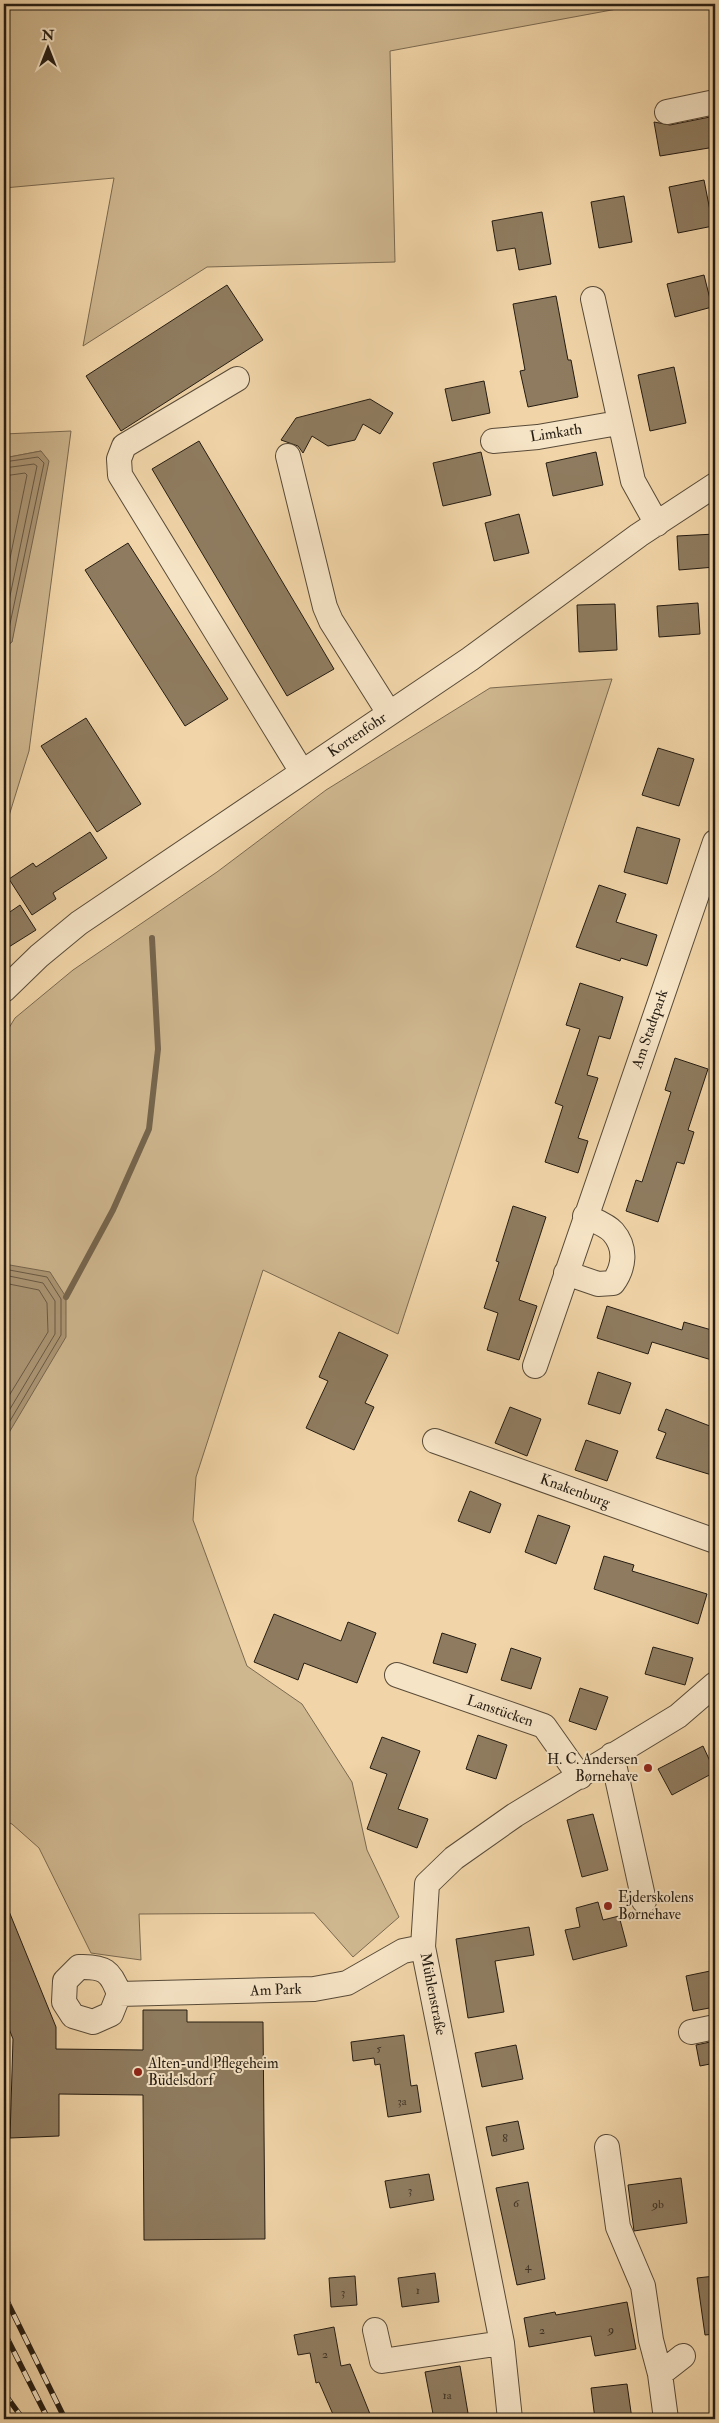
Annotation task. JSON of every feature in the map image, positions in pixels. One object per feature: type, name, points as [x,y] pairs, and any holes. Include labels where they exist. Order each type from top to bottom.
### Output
[{"type":"street","points":[[666,112],[715,102]]},
{"type":"street","points":[[593,299],[618,423],[633,481],[656,524]]},
{"type":"street","points":[[237,380],[124,446],[119,459],[120,475],[302,772]]},
{"type":"street","name":"Limkath","points":[[493,441],[538,437],[618,423]]},
{"type":"street","points":[[288,456],[325,607],[331,621],[389,713]]},
{"type":"street","name":"Kortenfohr","points":[[4,990],[78,923],[470,659],[656,524],[715,485]]},
{"type":"street","name":"Am Stadtpark","points":[[534,1366],[715,842]]},
{"type":"street","points":[[566,1273],[598,1284],[613,1283],[621,1272],[624,1254],[613,1232],[585,1216]]},
{"type":"street","name":"Knakenburg","points":[[435,1442],[715,1541]]},
{"type":"street","name":"Lanstücken","points":[[397,1676],[544,1726],[580,1777]]},
{"type":"street","name":"Mühlenstraße","points":[[510,2419],[502,2343],[423,1947],[427,1884],[454,1858],[515,1815],[678,1716],[715,1684]]},
{"type":"street","points":[[612,1755],[644,1900]]},
{"type":"street","name":"Am Park","points":[[119,1994],[314,1988],[347,1983],[403,1951],[423,1947]]},
{"type":"street","points":[[691,2032],[715,2027]]},
{"type":"street","points":[[607,2147],[618,2228],[643,2286],[650,2340],[660,2374],[666,2419]]},
{"type":"street","points":[[375,2330],[382,2361],[502,2343]]},
{"type":"street","points":[[660,2374],[683,2356]]},
{"type":"shaded area","points":[[4,4],[644,4],[390,51],[395,262],[207,267],[83,346],[114,178],[4,188]]},
{"type":"shaded area","points":[[71,431],[29,751],[4,832],[4,648],[12,642],[41,451],[4,458],[4,434]]},
{"type":"shaded area","points":[[612,679],[398,1334],[263,1270],[196,1477],[193,1520],[247,1666],[302,1704],[352,1782],[367,1850],[399,1917],[353,1957],[314,1913],[139,1914],[141,1960],[91,1953],[39,1848],[12,1824],[4,1821],[4,1036],[15,1018],[73,970],[217,872],[326,790],[490,688]]},
{"type":"water","points":[[41,451],[49,461],[12,642],[4,648],[4,458]]},
{"type":"water","points":[[4,1264],[50,1272],[66,1297],[66,1337],[4,1441]]},
{"type":"building","points":[[715,116],[715,147],[660,156],[654,122],[670,125]]},
{"type":"building","points":[[704,180],[713,226],[678,233],[669,187]]},
{"type":"building","points":[[624,196],[632,242],[599,248],[591,202]]},
{"type":"building","points":[[542,212],[551,264],[519,270],[515,248],[497,251],[492,221]]},
{"type":"building","points":[[704,275],[712,307],[675,317],[667,284]]},
{"type":"building","points":[[227,285],[263,340],[121,431],[86,376]]},
{"type":"building","points":[[556,296],[568,360],[571,360],[578,397],[528,407],[520,371],[525,370],[513,304]]},
{"type":"building","points":[[674,367],[686,423],[650,431],[638,375]]},
{"type":"building","points":[[484,381],[490,413],[452,421],[445,389]]},
{"type":"building","points":[[370,399],[393,413],[380,434],[363,424],[355,440],[328,446],[312,436],[303,453],[298,446],[281,440],[296,418]]},
{"type":"building","points":[[199,441],[334,669],[287,696],[152,469]]},
{"type":"building","points":[[481,452],[491,495],[443,506],[433,463]]},
{"type":"building","points":[[596,452],[603,485],[553,496],[546,463]]},
{"type":"building","points":[[519,514],[529,553],[494,561],[485,523]]},
{"type":"building","points":[[715,534],[715,567],[679,570],[677,536]]},
{"type":"building","points":[[128,543],[228,699],[185,726],[85,570]]},
{"type":"building","points":[[698,603],[700,634],[659,637],[657,606]]},
{"type":"building","points":[[615,604],[617,650],[579,652],[577,605]]},
{"type":"building","points":[[86,718],[141,804],[97,832],[41,746]]},
{"type":"building","points":[[658,748],[694,759],[679,806],[642,795]]},
{"type":"building","points":[[637,827],[680,839],[667,884],[624,872]]},
{"type":"building","points":[[90,832],[107,858],[53,893],[56,899],[32,915],[9,879],[33,863],[36,867]]},
{"type":"building","points":[[599,885],[626,894],[616,922],[657,935],[647,966],[621,958],[620,961],[576,947]]},
{"type":"building","points":[[20,905],[36,930],[4,950],[4,916]]},
{"type":"building","points":[[580,983],[623,997],[610,1039],[599,1036],[587,1075],[598,1078],[578,1138],[588,1141],[578,1173],[545,1162],[563,1106],[555,1103],[580,1029],[566,1025]]},
{"type":"building","points":[[675,1058],[708,1069],[688,1130],[694,1132],[684,1164],[677,1162],[658,1222],[626,1211],[636,1180],[642,1182],[671,1092],[665,1090]]},
{"type":"building","points":[[513,1206],[546,1217],[519,1300],[537,1306],[519,1360],[487,1350],[498,1313],[484,1308],[499,1262],[496,1261]]},
{"type":"building","points":[[607,1306],[682,1330],[684,1322],[715,1331],[715,1361],[652,1342],[648,1354],[597,1338]]},
{"type":"building","points":[[339,1332],[388,1355],[365,1403],[374,1407],[354,1450],[306,1428],[328,1381],[319,1377]]},
{"type":"building","points":[[598,1372],[631,1383],[620,1414],[588,1404]]},
{"type":"building","points":[[510,1407],[541,1419],[527,1456],[495,1443]]},
{"type":"building","points":[[666,1409],[715,1428],[715,1476],[656,1458],[666,1433],[658,1430]]},
{"type":"building","points":[[586,1440],[618,1451],[607,1481],[575,1470]]},
{"type":"building","points":[[470,1491],[501,1504],[490,1533],[458,1521]]},
{"type":"building","points":[[538,1515],[570,1526],[556,1564],[525,1552]]},
{"type":"building","points":[[604,1556],[634,1565],[632,1571],[707,1594],[698,1624],[594,1589]]},
{"type":"building","points":[[274,1614],[341,1641],[348,1622],[376,1633],[357,1683],[304,1663],[298,1680],[254,1662]]},
{"type":"building","points":[[442,1633],[476,1644],[467,1673],[433,1663]]},
{"type":"building","points":[[653,1647],[693,1658],[685,1685],[645,1674]]},
{"type":"building","points":[[511,1648],[541,1658],[531,1689],[501,1680]]},
{"type":"building","points":[[580,1688],[608,1697],[596,1730],[569,1721]]},
{"type":"building","points":[[478,1735],[507,1745],[496,1779],[466,1769]]},
{"type":"building","points":[[382,1737],[420,1751],[398,1809],[428,1819],[417,1848],[367,1829],[387,1774],[370,1768]]},
{"type":"building","points":[[703,1746],[715,1772],[672,1795],[658,1769]]},
{"type":"building","points":[[593,1814],[608,1870],[582,1877],[567,1820]]},
{"type":"building","name":"Alten-und Pflegeheim Büdelsdorf","points":[[4,1899],[56,2027],[56,2049],[143,2050],[143,2010],[187,2010],[187,2022],[263,2022],[265,2239],[144,2240],[143,2095],[59,2094],[59,2136],[10,2138],[13,2039],[4,2016]]},
{"type":"building","points":[[598,1902],[603,1920],[619,1916],[627,1946],[573,1960],[565,1930],[580,1927],[576,1908]]},
{"type":"building","points":[[529,1927],[534,1955],[495,1961],[504,2012],[468,2018],[456,1939]]},
{"type":"building","points":[[715,1970],[715,2007],[693,2011],[686,1976]]},
{"type":"building","points":[[404,2035],[411,2086],[417,2085],[421,2112],[388,2117],[380,2064],[375,2065],[374,2058],[353,2061],[351,2042]]},
{"type":"building","points":[[715,2041],[715,2063],[700,2066],[696,2045]]},
{"type":"building","points":[[516,2045],[523,2079],[482,2087],[475,2053]]},
{"type":"building","points":[[518,2121],[524,2149],[492,2156],[486,2127]]},
{"type":"building","points":[[429,2174],[434,2200],[390,2208],[385,2181]]},
{"type":"building","points":[[681,2178],[687,2223],[634,2231],[628,2185]]},
{"type":"building","points":[[528,2182],[545,2279],[517,2285],[496,2188]]},
{"type":"building","points":[[435,2273],[439,2302],[402,2307],[398,2278]]},
{"type":"building","points":[[355,2276],[357,2305],[331,2307],[329,2278]]},
{"type":"building","points":[[715,2276],[715,2334],[705,2335],[697,2278]]},
{"type":"building","points":[[627,2302],[636,2349],[595,2356],[591,2336],[529,2347],[524,2318],[555,2312],[556,2315]]},
{"type":"building","points":[[334,2327],[341,2366],[350,2364],[372,2419],[335,2419],[319,2382],[316,2383],[310,2353],[298,2355],[294,2335]]},
{"type":"building","points":[[460,2366],[469,2419],[434,2419],[425,2372]]},
{"type":"building","points":[[627,2384],[632,2419],[595,2419],[591,2388]]},
{"type":"waterway","points":[[66,1297],[113,1210],[149,1129],[158,1049],[152,938]]},
{"type":"waterway","points":[[4,1084],[6,1075]]},
{"type":"railway","points":[[4,2295],[65,2419]]},
{"type":"railway","points":[[4,2332],[48,2419]]},
{"type":"railway","points":[[4,2393],[23,2419]]},
{"type":"place","name":"H. C. Andersen Børnehave","points":[[648,1768]]},
{"type":"place","name":"Ejderskolens Børnehave","points":[[608,1906]]},
{"type":"place","name":"Alten-und Pflegeheim Büdelsdorf","points":[[138,2072]]}]
